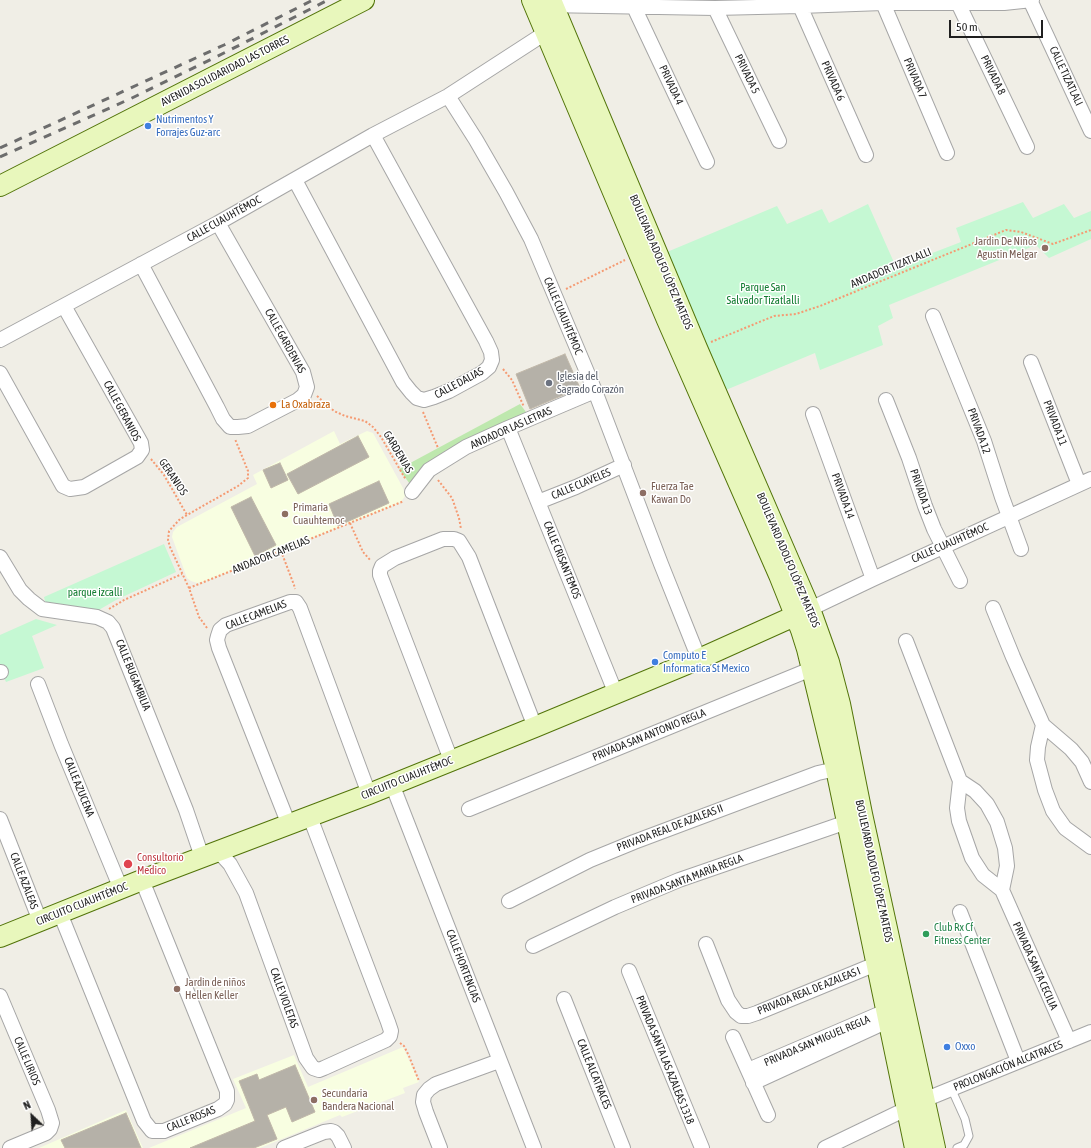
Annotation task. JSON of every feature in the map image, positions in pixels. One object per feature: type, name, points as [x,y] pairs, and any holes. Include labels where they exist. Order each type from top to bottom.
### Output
[{"type":"street","name":"AVENIDA SOLIDARIDAD LAS TORRES","points":[[0,186],[364,0]]},
{"type":"street","points":[[543,3],[634,7],[672,4],[715,8],[914,1],[1004,3],[1031,0]]},
{"type":"street","name":"CALLE TIZATLALI","points":[[1031,0],[1091,131]]},
{"type":"street","name":"BOULEVARD ADOLFO LÓPEZ MATEOS","points":[[543,3],[639,253],[675,317],[697,348],[803,612],[807,649],[821,665],[840,704],[935,1148]]},
{"type":"street","name":"PRIVADA 7","points":[[883,3],[947,153]]},
{"type":"street","name":"PRIVADA 8","points":[[958,3],[1027,148]]},
{"type":"street","name":"PRIVADA 6","points":[[800,6],[866,155]]},
{"type":"street","name":"PRIVADA 4","points":[[634,7],[707,162]]},
{"type":"street","name":"PRIVADA 5","points":[[715,8],[779,141]]},
{"type":"street","name":"BOULEVARD ADOLFO LÓPEZ MATEOS","points":[[553,28],[675,317],[803,612]]},
{"type":"street","name":"CALLE CUAUHTÉMOC","points":[[0,340],[218,223],[373,135],[448,96],[553,28]]},
{"type":"street","name":"CALLE CUAUHTÉMOC","points":[[448,96],[476,140],[531,239],[595,391],[699,660]]},
{"type":"street","name":"CALLE DALIAS","points":[[373,135],[486,341],[492,360],[489,367],[482,373],[449,391],[424,400],[417,398]]},
{"type":"street","points":[[295,180],[404,382],[417,398]]},
{"type":"street","name":"CALLE GARDENIAS","points":[[218,223],[303,372],[307,387],[304,395],[298,400],[261,420],[248,426],[238,428],[230,427]]},
{"type":"street","points":[[141,264],[223,419],[230,427]]},
{"type":"street","name":"CALLE GERANIOS","points":[[0,373],[63,486],[70,489],[84,487],[136,457],[142,450],[136,434],[64,306]]},
{"type":"street","name":"PRIVADA 12","points":[[933,316],[981,434],[1021,549]]},
{"type":"street","name":"PRIVADA 11","points":[[1031,362],[1085,481]]},
{"type":"street","name":"ANDADOR LAS LETRAS","points":[[429,470],[466,448],[508,428],[595,391]]},
{"type":"street","name":"PRIVADA 13","points":[[886,400],[909,458],[925,506],[960,581]]},
{"type":"street","name":"PRIVADA 14","points":[[813,414],[873,579]]},
{"type":"street","name":"CALLE CRISANTEMOS","points":[[508,428],[616,694]]},
{"type":"street","name":"CALLE CLAVELES","points":[[538,502],[576,487],[624,465]]},
{"type":"street","points":[[412,492],[429,470]]},
{"type":"street","name":"CALLE CUAUHTÉMOC","points":[[803,612],[1085,481]]},
{"type":"street","points":[[451,760],[382,583],[380,571],[382,566],[395,558],[443,539],[454,539],[459,541],[469,557],[535,727]]},
{"type":"street","name":"CALLE BUGAMBILIA","points":[[0,558],[20,590],[42,609],[96,616],[108,622],[116,634],[186,810],[210,854]]},
{"type":"street","name":"CALLE CAMELIAS","points":[[289,825],[219,648],[217,640],[218,636],[220,630],[226,625],[283,604],[296,602],[303,613],[369,794]]},
{"type":"street","points":[[993,608],[1012,658],[1043,726],[1071,749],[1082,762],[1091,782]]},
{"type":"street","name":"CIRCUITO CUAUHTÉMOC","points":[[0,937],[121,888],[369,794],[535,727],[699,660],[803,612]]},
{"type":"street","name":"PRIVADA SANTA CECILIA","points":[[906,641],[960,781],[957,808],[959,821],[972,858],[984,875],[1002,890],[1069,1041]]},
{"type":"street","name":"BOULEVARD ADOLFO LÓPEZ MATEOS","points":[[821,665],[836,769],[915,1148]]},
{"type":"street","name":"PRIVADA SAN ANTONIO REGLA","points":[[469,809],[821,665]]},
{"type":"street","name":"CALLE AZUCENA","points":[[38,684],[61,744],[121,888]]},
{"type":"street","points":[[1043,726],[1038,747],[1038,760],[1045,790],[1053,811],[1065,828],[1091,847]]},
{"type":"street","name":"PRIVADA REAL DE AZALEAS II","points":[[509,901],[590,860],[634,842],[810,776],[836,769]]},
{"type":"street","points":[[960,781],[975,791],[987,804],[997,822],[1005,848],[1007,866],[1002,890]]},
{"type":"street","name":"CALLE HORTENCIAS","points":[[392,784],[534,1148]]},
{"type":"street","points":[[310,817],[388,1022],[391,1031],[390,1036]]},
{"type":"street","name":"CALLE AZALEAS","points":[[0,819],[40,921]]},
{"type":"street","name":"PRIVADA SANTA MARÍA REGLA","points":[[533,946],[615,907],[679,880],[847,822]]},
{"type":"street","name":"CALLE VIOLETAS","points":[[210,854],[230,864],[246,893],[309,1064],[313,1068],[319,1070],[386,1040],[390,1036]]},
{"type":"street","name":"CALLE ROSAS","points":[[60,913],[144,1121],[152,1131],[164,1131],[218,1109],[225,1104],[227,1100],[227,1091],[142,880]]},
{"type":"street","points":[[960,912],[1018,1062]]},
{"type":"street","name":"PRIVADA REAL DE AZALEAS I","points":[[706,944],[728,1000],[736,1012],[741,1016],[748,1016],[757,1013],[876,964]]},
{"type":"street","name":"PRIVADA SANTA LAS AZALEAS 1318","points":[[629,971],[702,1148]]},
{"type":"street","name":"CALLE LIRIOS","points":[[0,996],[48,1110],[52,1123],[50,1129],[46,1133],[10,1148]]},
{"type":"street","name":"CALLE ALCATRACES","points":[[564,999],[623,1148]]},
{"type":"street","name":"PRIVADA SAN MIGUEL REGLA","points":[[751,1076],[887,1016]]},
{"type":"street","name":"PROLONGACIÓN ALCATRACES","points":[[924,1100],[1091,1032]]},
{"type":"street","points":[[733,1037],[768,1115]]},
{"type":"street","points":[[440,1148],[423,1102],[424,1095],[436,1084],[499,1061]]},
{"type":"street","points":[[825,1148],[906,1109]]},
{"type":"street","points":[[284,1148],[331,1130],[338,1136],[344,1148]]},
{"type":"lane","points":[[951,1088],[965,1119],[969,1136],[964,1145],[957,1148]]},
{"type":"path","name":"ANDADOR TIZATLALLI","points":[[697,348],[774,316],[796,314],[820,306],[1006,230],[1021,232],[1053,244],[1091,230]]},
{"type":"path","points":[[554,295],[639,253]]},
{"type":"path","points":[[492,360],[506,372],[512,380],[530,418]]},
{"type":"path","name":"GARDENIAS","points":[[307,387],[334,411],[345,416],[365,421],[373,427],[381,437],[412,492]]},
{"type":"path","points":[[417,398],[444,460]]},
{"type":"path","points":[[218,636],[208,630],[199,617],[168,540],[169,531],[180,519],[238,486],[248,478],[248,471],[230,427]]},
{"type":"path","name":"GERANIOS","points":[[142,450],[164,475],[187,515]]},
{"type":"path","points":[[429,470],[452,498],[461,527],[459,541]]},
{"type":"path","name":"ANDADOR CAMELIAS","points":[[188,588],[403,502],[412,492]]},
{"type":"path","points":[[350,524],[362,552],[380,571]]},
{"type":"path","points":[[281,551],[294,586],[296,602]]},
{"type":"path","points":[[96,616],[124,600],[182,574]]},
{"type":"path","points":[[390,1036],[404,1046],[410,1056],[424,1095]]},
{"type":"shaded area","name":"Primaria Cuauhtemoc","points":[[334,431],[340,444],[367,431],[373,433],[403,488],[405,496],[401,502],[203,582],[197,583],[187,578],[172,537],[173,532],[177,527],[257,484],[253,475]]},
{"type":"shaded area","name":"Secundaria Bandera Nacional","points":[[403,1047],[419,1082],[403,1088],[405,1093],[342,1117],[340,1115],[260,1148],[149,1148],[246,1108],[233,1079],[294,1055],[308,1087]]},
{"type":"shaded area","points":[[126,1110],[143,1148],[39,1148]]},
{"type":"green space","name":"Parque San Salvador Tizatlalli","points":[[1023,202],[1033,218],[1064,204],[1074,218],[1091,211],[1091,239],[1049,258],[1036,245],[889,305],[893,318],[878,326],[883,345],[820,370],[815,353],[721,392],[667,252],[777,206],[787,224],[822,209],[829,223],[868,204],[896,267],[961,242],[956,228]]},
{"type":"green space","points":[[520,404],[529,416],[412,487],[399,469]]},
{"type":"green space","name":"parque izcalli","points":[[164,544],[176,572],[116,600],[97,611],[46,605],[44,597]]},
{"type":"green space","points":[[36,619],[57,625],[32,636],[44,668],[6,682],[0,669],[0,635]]},
{"type":"building","name":"Iglesia del Sagrado Corazón","points":[[565,354],[580,388],[530,409],[516,374]]},
{"type":"building","points":[[358,436],[369,457],[298,494],[287,474]]},
{"type":"building","points":[[280,463],[288,480],[271,488],[263,470]]},
{"type":"building","points":[[379,481],[389,503],[338,526],[329,504]]},
{"type":"building","points":[[251,497],[276,545],[255,556],[231,507]]},
{"type":"building","points":[[295,1065],[315,1112],[292,1122],[286,1107],[267,1115],[277,1139],[254,1148],[190,1148],[255,1121],[239,1081],[257,1074],[259,1080]]},
{"type":"building","points":[[126,1113],[141,1148],[65,1148],[61,1140]]},
{"type":"railway","points":[[0,148],[224,45],[313,0]]},
{"type":"railway","points":[[0,157],[132,98],[328,0]]},
{"type":"place","name":"Nutrimentos Y Forrajes Guz-arc","points":[[148,126]]},
{"type":"place","name":"Jardin De Niños Agustin Melgar","points":[[1045,248]]},
{"type":"place","name":"Iglesia del Sagrado Corazón","points":[[549,383]]},
{"type":"place","name":"La Oxabraza","points":[[273,405]]},
{"type":"place","name":"Fuerza Tae Kawan Do","points":[[643,493]]},
{"type":"place","name":"Primaria Cuauhtemoc","points":[[285,514]]},
{"type":"place","name":"Computo E Informatica St Mexico","points":[[655,662]]},
{"type":"place","name":"Consultorio Medico","points":[[128,864]]},
{"type":"place","name":"Club Rx Cf Fitness Center","points":[[926,934]]},
{"type":"place","name":"Jardin de niños Hellen Keller","points":[[177,989]]},
{"type":"place","name":"Oxxo","points":[[947,1047]]},
{"type":"place","name":"Secundaria Bandera Nacional","points":[[314,1100]]}]
